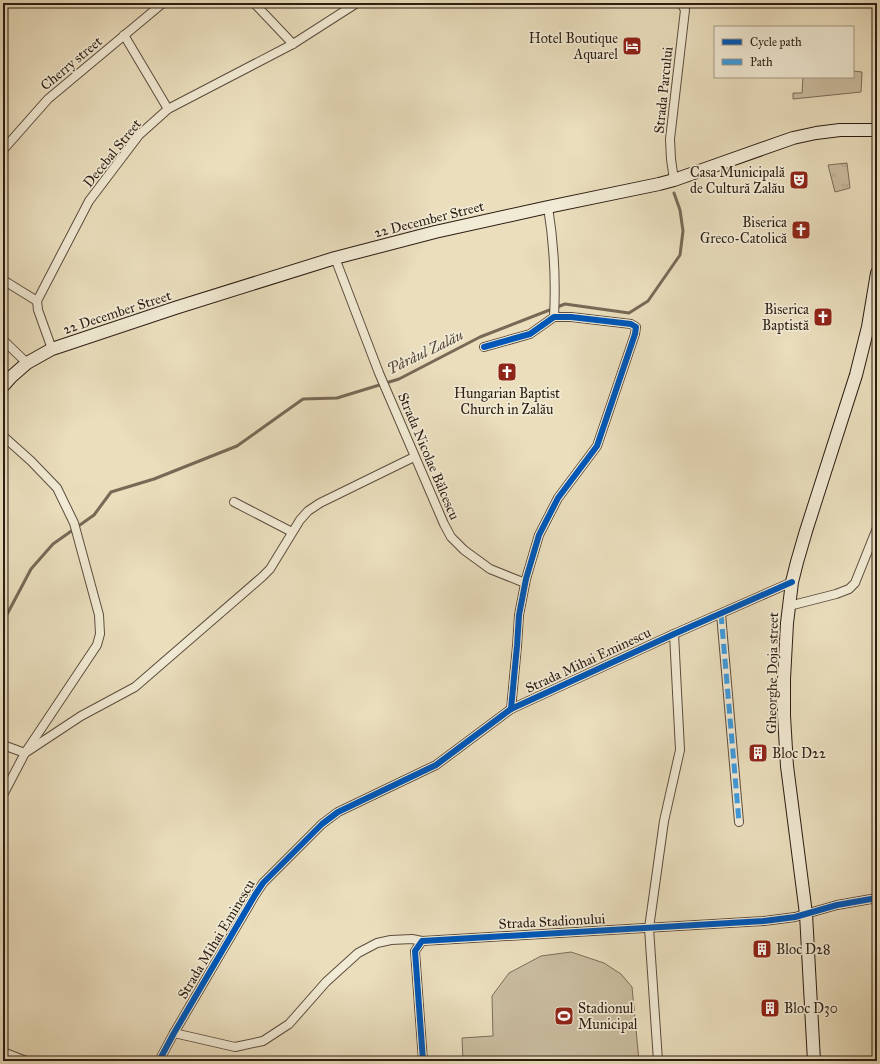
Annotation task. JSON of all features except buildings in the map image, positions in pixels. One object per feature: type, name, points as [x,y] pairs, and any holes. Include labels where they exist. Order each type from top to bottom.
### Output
[{"type":"main road","name":"22 December Street","points":[[3,386],[11,377],[28,363],[52,348],[335,258],[435,232],[659,184],[793,138],[840,130],[877,130]]},
{"type":"main road","name":"Gheorghe Doja street","points":[[814,1061],[806,914],[787,766],[784,716],[786,645],[789,606],[792,582],[806,530],[872,328],[877,272]]},
{"type":"street","name":"Cherry street","points":[[3,150],[48,99],[163,3]]},
{"type":"street","points":[[254,3],[293,44]]},
{"type":"street","name":"Decebal Street","points":[[37,301],[89,201],[139,135],[168,109],[293,44],[357,3]]},
{"type":"street","name":"Strada Parcului","points":[[674,180],[670,139],[684,5]]},
{"type":"street","points":[[124,35],[168,109]]},
{"type":"street","points":[[548,207],[554,245],[554,318]]},
{"type":"street","name":"Strada Nicolae Bălcescu","points":[[335,258],[379,373],[414,457],[451,537],[464,550],[490,569],[525,583]]},
{"type":"street","points":[[3,280],[37,301],[38,310],[52,348]]},
{"type":"street","points":[[484,347],[530,334],[554,318],[571,317],[631,324],[636,327],[636,334],[597,446],[558,498],[539,535],[525,583],[519,615],[511,709]]},
{"type":"street","points":[[3,340],[28,363]]},
{"type":"street","points":[[3,436],[31,461],[57,488],[74,523],[98,615],[100,634],[97,645],[25,753],[3,795]]},
{"type":"street","points":[[25,753],[81,716],[135,687],[270,569],[292,532],[308,511],[414,457]]},
{"type":"street","points":[[234,502],[292,532]]},
{"type":"street","points":[[789,606],[836,594],[849,589],[855,584],[877,528]]},
{"type":"street","name":"Strada Mihai Eminescu","points":[[159,1061],[255,894],[263,883],[322,824],[338,812],[436,765],[511,709],[674,634],[792,582]]},
{"type":"street","points":[[721,614],[739,822]]},
{"type":"street","points":[[658,1061],[649,928],[664,821],[680,750],[674,634]]},
{"type":"street","points":[[3,745],[25,753]]},
{"type":"street","name":"Strada Stadionului","points":[[174,1033],[235,1047],[263,1041],[289,1024],[326,982],[358,953],[377,944],[391,940],[412,939],[422,941],[764,921],[806,914],[837,905],[877,898]]},
{"type":"street","points":[[422,941],[416,951],[422,1061]]},
{"type":"street","points":[[3,1052],[26,1061]]},
{"type":"green space","points":[[854,71],[862,72],[861,92],[793,99],[793,93],[802,93],[803,78],[854,78]]},
{"type":"green space","points":[[847,163],[850,188],[835,192],[828,165]]},
{"type":"green space","name":"Stadionul Municipal","points":[[571,952],[604,963],[621,974],[632,987],[639,1061],[463,1061],[462,1038],[493,1036],[492,996],[509,973],[541,956]]},
{"type":"waterway","name":"Pârâul Zalău","points":[[3,622],[31,569],[53,544],[94,515],[111,492],[154,479],[237,446],[303,399],[337,398],[399,379],[480,337],[565,304],[629,313],[648,301],[680,255],[683,231],[680,210],[674,193]]},
{"type":"marked path","points":[[721,614],[739,822]]},
{"type":"cycle path","points":[[484,347],[530,334],[554,317],[571,317],[631,324],[636,327],[635,334],[597,446],[558,498],[539,535],[526,579],[519,615],[511,709]]},
{"type":"cycle path","points":[[159,1061],[263,883],[322,824],[338,812],[436,765],[511,709],[674,634],[792,582]]},
{"type":"cycle path","points":[[423,1061],[415,951],[422,941],[764,921],[795,917],[837,905],[877,898]]},
{"type":"place","name":"Hotel Boutique Aquarel","points":[[632,46]]},
{"type":"place","name":"Casa Municipală de Cultură Zalău","points":[[799,180]]},
{"type":"place","name":"Biserica Greco-Catolică","points":[[801,230]]},
{"type":"place","name":"Biserica Baptistă","points":[[823,317]]},
{"type":"place","name":"Hungarian Baptist Church in Zalău","points":[[507,372]]},
{"type":"place","name":"Bloc D22","points":[[758,753]]},
{"type":"place","name":"Bloc D28","points":[[762,949]]},
{"type":"place","name":"Bloc D30","points":[[770,1008]]},
{"type":"place","name":"Stadionul Municipal","points":[[564,1016]]}]
